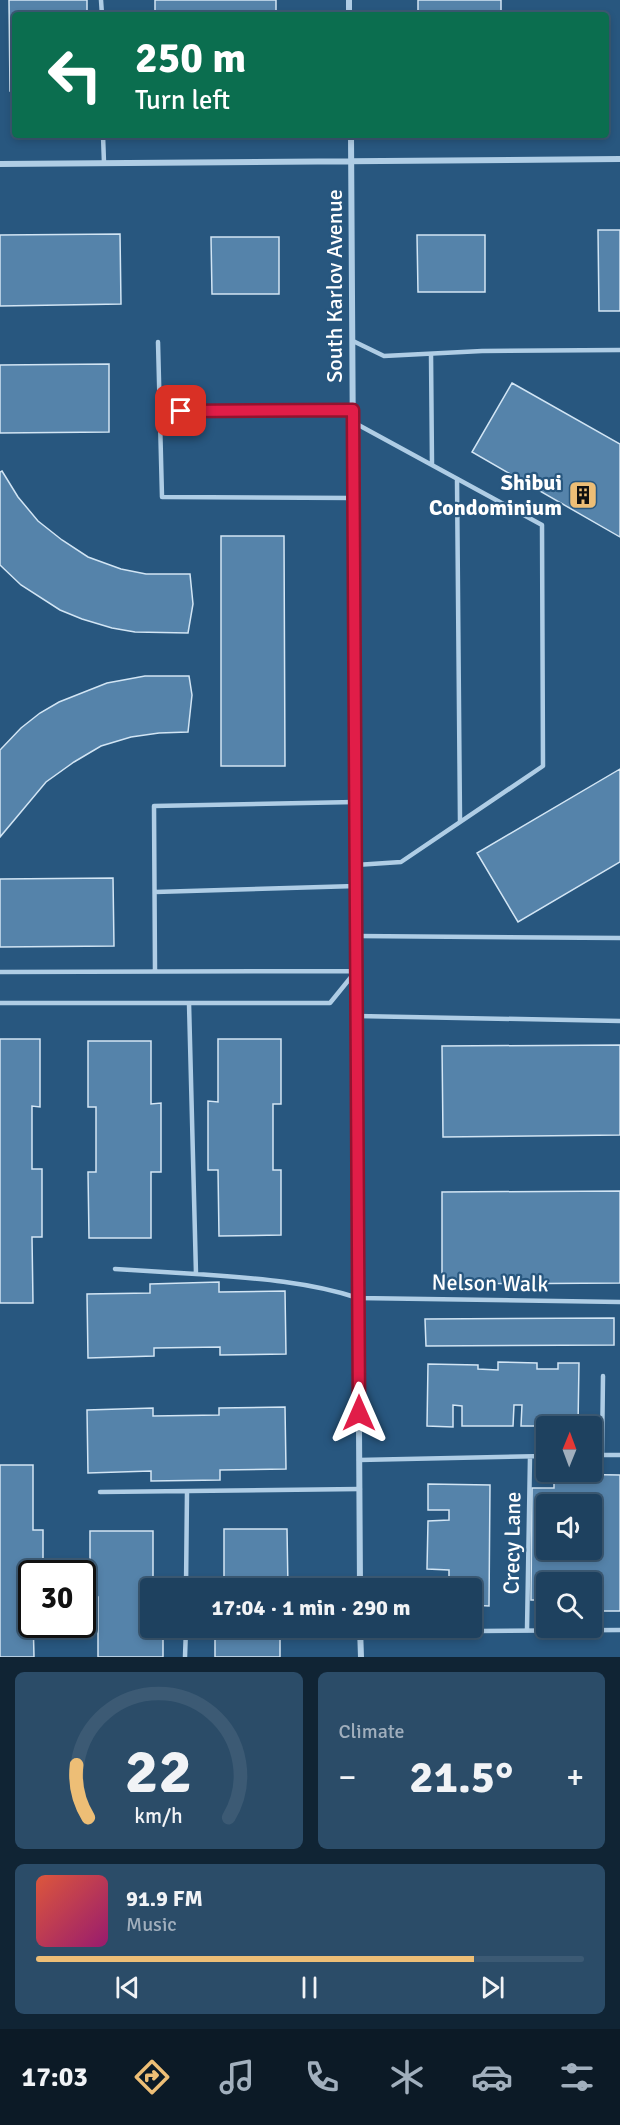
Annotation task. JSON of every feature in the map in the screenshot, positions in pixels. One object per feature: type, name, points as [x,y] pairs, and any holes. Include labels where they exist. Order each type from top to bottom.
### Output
[{"type":"street","name":"South Karlov Avenue","points":[[351,138],[360,1578]]},
{"type":"street","points":[[0,164],[620,159]]},
{"type":"street","points":[[360,1638],[361,1657]]},
{"type":"lane","points":[[103,138],[104,163]]},
{"type":"lane","points":[[352,341],[384,356],[482,351],[620,350]]},
{"type":"lane","points":[[158,342],[162,497],[354,498]]},
{"type":"lane","points":[[431,354],[432,465]]},
{"type":"lane","points":[[159,412],[353,410]]},
{"type":"lane","points":[[353,422],[542,525],[543,766],[401,862],[356,865]]},
{"type":"lane","points":[[457,479],[460,821]]},
{"type":"lane","points":[[155,971],[154,806],[355,802]]},
{"type":"lane","points":[[155,892],[356,886]]},
{"type":"lane","points":[[356,936],[620,938]]},
{"type":"lane","points":[[0,972],[356,971]]},
{"type":"lane","points":[[0,1003],[330,1003],[356,971]]},
{"type":"lane","points":[[189,1003],[196,1274]]},
{"type":"lane","points":[[357,1016],[620,1021]]},
{"type":"lane","name":"Nelson Walk","points":[[115,1269],[296,1282],[329,1288],[358,1298],[620,1302]]},
{"type":"lane","points":[[603,1376],[602,1455],[620,1455]]},
{"type":"lane","name":"Crecy Lane","points":[[526,1630],[530,1457]]},
{"type":"lane","points":[[359,1460],[536,1457]]},
{"type":"lane","points":[[100,1492],[360,1489]]},
{"type":"lane","points":[[186,1578],[187,1492]]},
{"type":"lane","points":[[482,1630],[620,1630]]},
{"type":"lane","points":[[185,1657],[186,1638]]},
{"type":"building","points":[[9,0],[87,0],[87,12],[12,12],[12,91],[10,91]]},
{"type":"building","points":[[155,0],[276,0],[276,12],[155,12]]},
{"type":"building","points":[[418,0],[501,0],[501,12],[418,12]]},
{"type":"building","points":[[598,230],[620,230],[620,311],[599,311]]},
{"type":"building","points":[[120,234],[121,304],[0,306],[0,235]]},
{"type":"building","points":[[417,235],[485,235],[485,292],[418,292]]},
{"type":"building","points":[[211,237],[279,237],[279,294],[212,294]]},
{"type":"building","points":[[109,364],[109,432],[0,433],[0,365]]},
{"type":"building","name":"Shibui Condominium","points":[[512,383],[620,444],[620,537],[472,452]]},
{"type":"building","points":[[2,471],[18,497],[38,521],[88,557],[121,569],[146,574],[190,574],[193,604],[188,633],[135,632],[112,628],[60,610],[21,585],[0,565],[0,472]]},
{"type":"building","points":[[221,536],[284,536],[285,766],[221,766]]},
{"type":"building","points":[[145,676],[189,676],[192,695],[188,732],[131,737],[101,746],[46,782],[0,837],[0,750],[21,728],[59,702],[107,683]]},
{"type":"building","points":[[620,769],[620,862],[518,922],[477,853]]},
{"type":"building","points":[[113,878],[114,946],[0,947],[0,879]]},
{"type":"building","points":[[0,1039],[40,1039],[40,1107],[32,1106],[32,1169],[42,1169],[42,1237],[32,1237],[33,1303],[0,1303]]},
{"type":"building","points":[[218,1039],[281,1039],[281,1104],[273,1104],[273,1170],[281,1170],[281,1235],[219,1236],[218,1170],[208,1170],[208,1101],[218,1102]]},
{"type":"building","points":[[88,1041],[151,1041],[151,1104],[161,1103],[161,1172],[151,1172],[151,1238],[89,1238],[88,1172],[96,1172],[96,1107],[88,1107]]},
{"type":"building","points":[[620,1045],[620,1135],[443,1137],[442,1046]]},
{"type":"building","points":[[620,1191],[620,1283],[442,1284],[442,1192]]},
{"type":"building","points":[[219,1282],[219,1292],[285,1291],[286,1354],[220,1355],[220,1347],[154,1348],[154,1356],[88,1358],[87,1294],[150,1293],[150,1284]]},
{"type":"building","points":[[614,1318],[614,1345],[426,1346],[425,1319]]},
{"type":"building","points":[[498,1362],[537,1363],[537,1369],[558,1369],[558,1363],[579,1363],[578,1416],[536,1416],[536,1426],[521,1426],[522,1405],[514,1405],[513,1426],[462,1426],[462,1406],[453,1405],[453,1427],[427,1426],[428,1364],[478,1365],[478,1369],[498,1370]]},
{"type":"building","points":[[285,1407],[286,1469],[220,1470],[220,1480],[151,1481],[151,1471],[88,1473],[87,1410],[153,1408],[153,1416],[219,1415],[219,1408]]},
{"type":"building","points":[[0,1465],[33,1465],[33,1530],[43,1530],[43,1560],[18,1560],[18,1638],[34,1638],[34,1657],[0,1657]]},
{"type":"building","points":[[602,1475],[620,1475],[620,1611],[602,1611],[602,1572],[536,1572],[536,1600],[531,1600],[532,1488],[554,1488],[554,1482],[602,1482]]},
{"type":"building","points":[[428,1484],[490,1485],[489,1606],[482,1606],[482,1578],[449,1578],[449,1570],[427,1569],[428,1521],[449,1520],[449,1510],[428,1510]]},
{"type":"building","points":[[224,1529],[287,1529],[288,1578],[224,1578]]},
{"type":"building","points":[[90,1531],[153,1531],[153,1578],[140,1578],[140,1638],[163,1638],[163,1657],[98,1657],[96,1560],[90,1560]]},
{"type":"building","points":[[215,1638],[280,1638],[280,1657],[215,1657]]},
{"type":"place","name":"Shibui Condominium","points":[[583,495]]},
{"type":"route","points":[[181,411],[353,410],[359,1413]]}]
